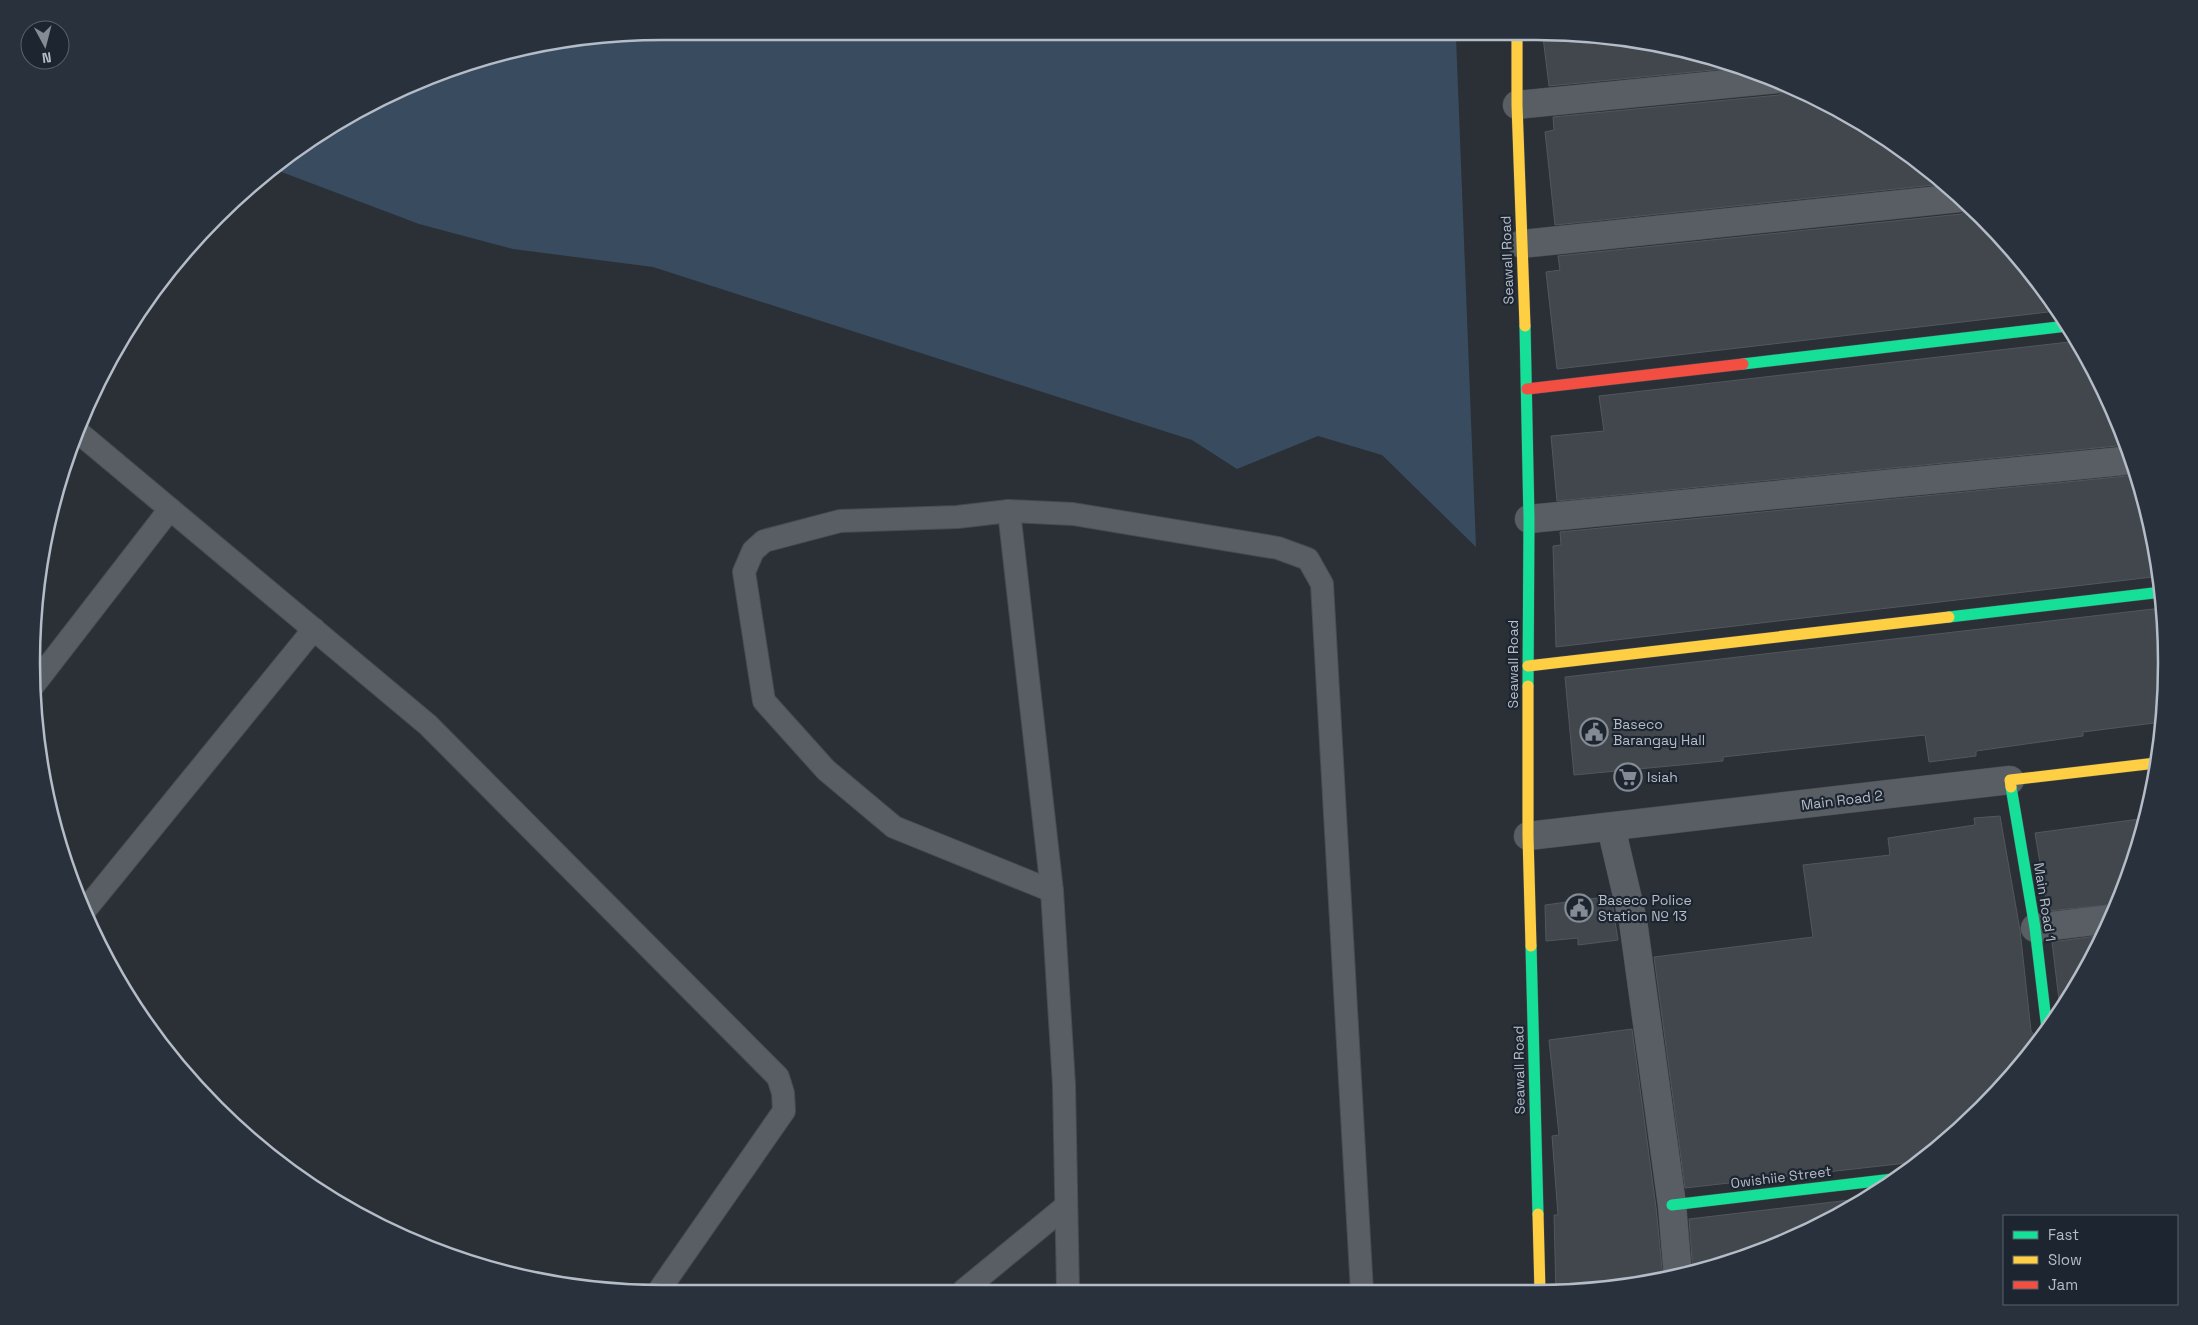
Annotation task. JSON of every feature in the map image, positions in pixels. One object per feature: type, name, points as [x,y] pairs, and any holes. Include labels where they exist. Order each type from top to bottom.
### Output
[{"type":"street","name":"Seawall Road","points":[[1517,40],[1517,105],[1527,389],[1529,519],[1528,836],[1540,1285]]},
{"type":"street","points":[[1517,105],[1758,81]]},
{"type":"street","points":[[1522,244],[1951,199]]},
{"type":"street","points":[[1527,389],[2059,327]]},
{"type":"street","points":[[1529,519],[2125,461]]},
{"type":"street","points":[[1528,666],[2154,593]]},
{"type":"street","name":"Main Road 2","points":[[1528,836],[1611,828],[2150,764]]},
{"type":"street","name":"Main Road 1","points":[[2010,780],[2035,928],[2046,1018]]},
{"type":"street","points":[[1611,828],[1633,921],[1672,1205],[1677,1268]]},
{"type":"street","points":[[2035,928],[2102,920]]},
{"type":"street","name":"Owishiie Street","points":[[1672,1205],[1880,1181]]},
{"type":"lane","points":[[83,436],[428,725],[778,1077],[783,1094],[784,1111],[663,1285]]},
{"type":"lane","points":[[40,676],[170,509]]},
{"type":"lane","points":[[1009,511],[1052,891],[1064,1085],[1068,1285]]},
{"type":"lane","points":[[1052,891],[894,827],[826,770],[764,701],[744,572],[753,551],[764,541],[840,521],[957,517],[1009,511],[1073,514],[1278,548],[1308,559],[1322,584],[1362,1285]]},
{"type":"lane","points":[[89,905],[314,629]]},
{"type":"lane","points":[[970,1285],[1066,1206]]},
{"type":"water","points":[[662,40],[1456,40],[1476,547],[1382,455],[1318,436],[1237,469],[1192,440],[653,267],[513,249],[419,224],[281,172],[351,123],[387,104],[424,87],[462,73],[501,61],[541,52],[581,45]]},
{"type":"building","points":[[1543,40],[1617,45],[1697,61],[1723,69],[1549,86]]},
{"type":"building","points":[[1784,92],[1847,123],[1881,145],[1934,185],[1555,225],[1545,132],[1554,130],[1553,117],[1779,95]]},
{"type":"building","points":[[1965,212],[2004,252],[2049,312],[1557,369],[1546,272],[1560,270],[1558,256],[1961,214]]},
{"type":"building","points":[[2069,342],[2094,387],[2119,446],[1557,501],[1551,436],[1604,431],[1599,396]]},
{"type":"building","points":[[2129,476],[2137,501],[2152,577],[1556,647],[1553,546],[1561,545],[1560,532]]},
{"type":"building","points":[[2156,609],[2158,662],[2155,723],[2083,732],[2083,736],[1976,751],[1976,756],[1929,762],[1925,735],[1723,757],[1723,761],[1574,775],[1565,677]]},
{"type":"building","points":[[2000,816],[2020,930],[2031,1031],[2034,1035],[2029,1041],[2004,1073],[1976,1103],[1946,1131],[1905,1163],[1685,1188],[1654,957],[1813,937],[1803,865],[1890,855],[1888,838],[1975,825],[1974,818]]},
{"type":"building","points":[[2138,819],[2125,863],[2109,905],[2048,911],[2035,833]]},
{"type":"building","points":[[1611,896],[1618,940],[1578,945],[1578,938],[1546,941],[1545,905]]},
{"type":"building","points":[[2095,936],[2075,974],[2059,999],[2052,942]]},
{"type":"building","points":[[1632,1029],[1656,1207],[1662,1272],[1617,1280],[1556,1285],[1554,1215],[1558,1215],[1552,1136],[1559,1135],[1549,1040]]},
{"type":"building","points":[[1850,1200],[1774,1238],[1692,1265],[1689,1219]]},
{"type":"traffic: fast","points":[[1525,326],[1529,519],[1528,686]]},
{"type":"traffic: fast","points":[[1743,364],[2059,327]]},
{"type":"traffic: fast","points":[[1949,617],[2154,593]]},
{"type":"traffic: fast","points":[[2011,787],[2035,928],[2046,1018]]},
{"type":"traffic: fast","points":[[1531,946],[1538,1214]]},
{"type":"traffic: fast","points":[[1672,1205],[1880,1181]]},
{"type":"traffic: slow","points":[[1517,40],[1517,105],[1525,326]]},
{"type":"traffic: slow","points":[[1528,666],[1949,617]]},
{"type":"traffic: slow","points":[[1528,686],[1528,836],[1531,946]]},
{"type":"traffic: slow","points":[[2011,787],[2010,780],[2150,764]]},
{"type":"traffic: slow","points":[[1538,1214],[1540,1285]]},
{"type":"traffic: jam","points":[[1527,389],[1743,364]]},
{"type":"place","name":"Baseco Barangay Hall","points":[[1594,732]]},
{"type":"place","name":"Isiah","points":[[1628,777]]},
{"type":"place","name":"Baseco Police Station № 13","points":[[1579,908]]}]
